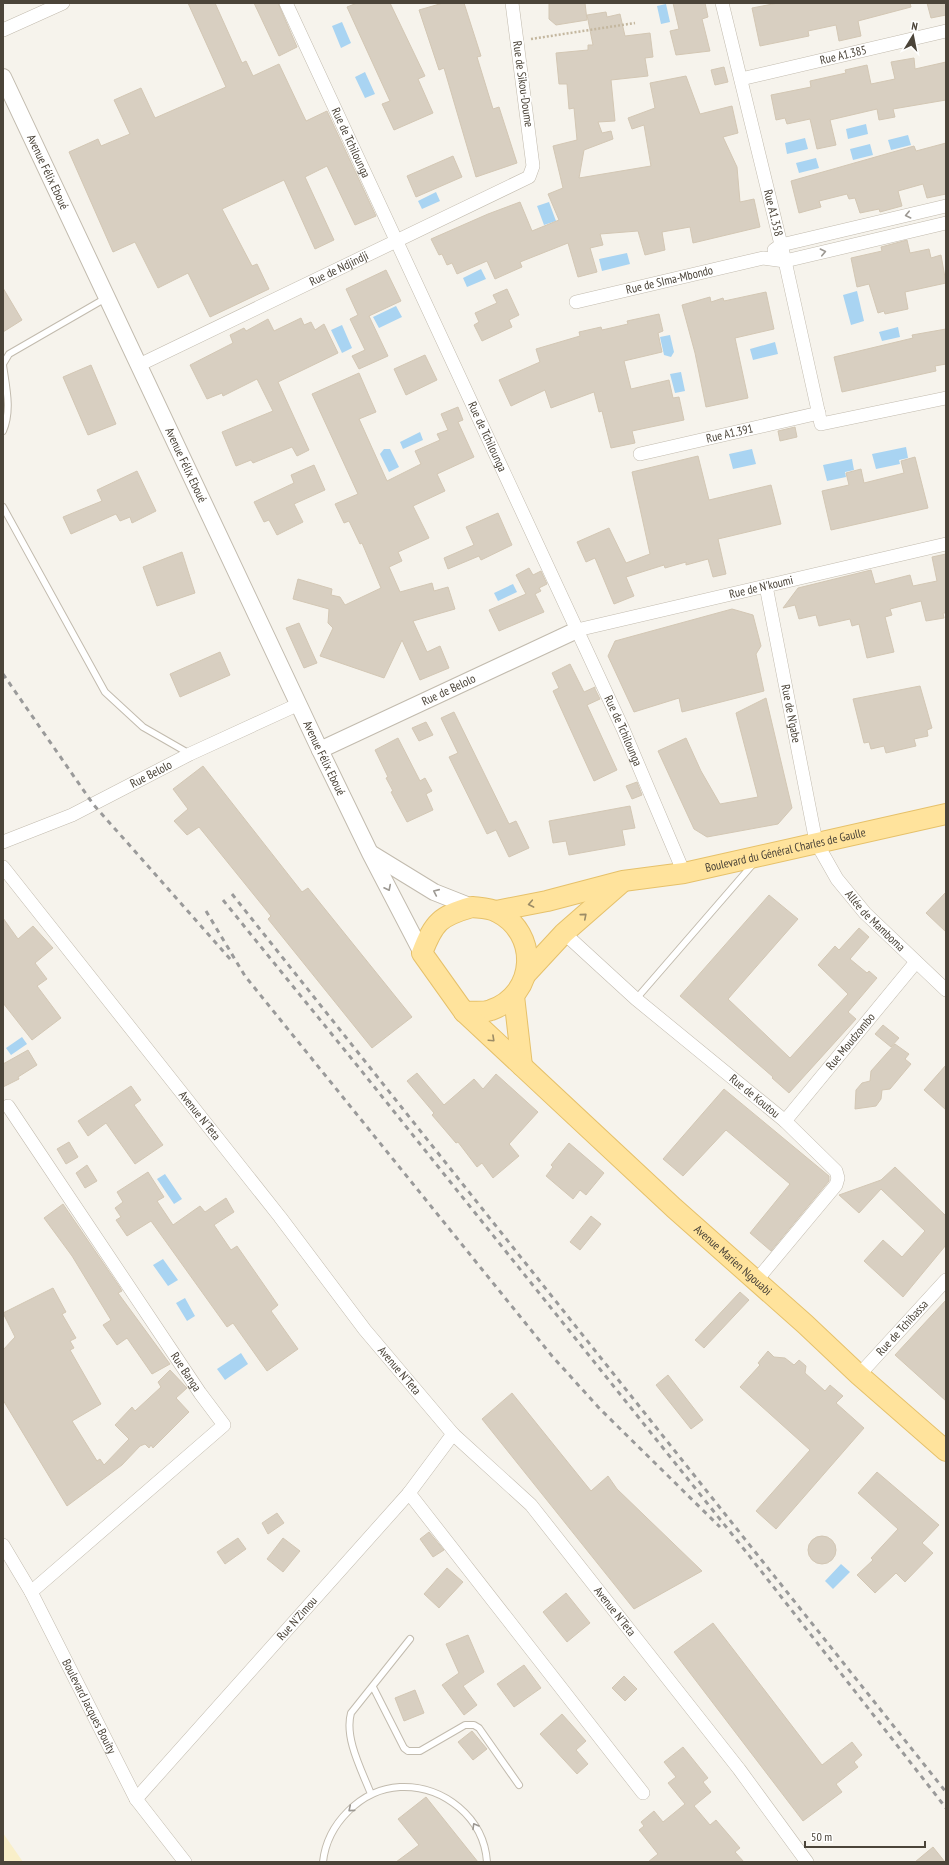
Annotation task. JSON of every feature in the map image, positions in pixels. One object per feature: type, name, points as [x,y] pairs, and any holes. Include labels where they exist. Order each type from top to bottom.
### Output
[{"type":"main road","name":"Boulevard du Général Charles de Gaulle","points":[[496,911],[547,901],[624,881],[684,872],[946,814]]},
{"type":"main road","points":[[527,973],[527,948],[516,926],[496,911],[472,907],[449,914],[431,930],[422,953],[464,1012],[491,1011],[514,996],[527,973],[564,933],[624,881]]},
{"type":"main road","points":[[514,996],[522,1066]]},
{"type":"main road","name":"Avenue Marien Ngouabi","points":[[464,1012],[668,1202],[859,1375],[946,1451]]},
{"type":"street","points":[[3,30],[63,3]]},
{"type":"street","name":"Rue de Tchilounga","points":[[286,3],[623,729],[684,872]]},
{"type":"street","name":"Rue de Sikou-Doume","points":[[512,3],[533,166]]},
{"type":"street","name":"Rue A1.358","points":[[722,3],[785,261],[820,419]]},
{"type":"street","name":"Rue A1.385","points":[[741,79],[946,31]]},
{"type":"street","name":"Avenue Félix Eboué","points":[[3,77],[320,750],[370,853],[422,953]]},
{"type":"street","name":"Rue de Ndjindji","points":[[139,365],[529,177],[533,166]]},
{"type":"street","name":"Rue de SIma-Mbondo","points":[[763,258],[781,245],[946,206]]},
{"type":"street","name":"Rue de SIma-Mbondo","points":[[576,302],[763,258],[785,261],[946,223]]},
{"type":"street","name":"Rue A1.391","points":[[640,454],[820,419],[946,398]]},
{"type":"street","name":"Rue de N'koumi","points":[[577,630],[946,544]]},
{"type":"street","name":"Rue de N'gabe","points":[[766,586],[816,842]]},
{"type":"street","name":"Rue de Belolo","points":[[320,750],[577,630]]},
{"type":"street","name":"Rue Belolo","points":[[3,842],[72,815],[190,754],[299,704]]},
{"type":"street","name":"Allée de Mamboma","points":[[816,842],[837,879],[865,913],[946,990]]},
{"type":"street","points":[[370,853],[434,892],[472,907]]},
{"type":"street","name":"Avenue N'Teta","points":[[3,867],[280,1217],[365,1330],[453,1434],[530,1505],[739,1769],[807,1862]]},
{"type":"street","name":"Rue de Koutou","points":[[564,933],[636,999],[785,1121],[833,1166],[838,1178],[836,1185],[756,1281]]},
{"type":"street","name":"Rue Moudzombo","points":[[785,1121],[916,962]]},
{"type":"street","name":"Rue Banga","points":[[8,1106],[200,1393],[224,1425],[31,1592]]},
{"type":"street","name":"Rue de Tchibassa","points":[[859,1375],[946,1280]]},
{"type":"street","name":"Rue N'Zimou","points":[[136,1799],[409,1493],[453,1434]]},
{"type":"street","points":[[409,1493],[643,1793]]},
{"type":"street","name":"Boulevard Jacques Bouity","points":[[3,1545],[31,1592],[136,1799],[185,1862]]},
{"type":"lane","points":[[3,432],[6,424],[8,400],[3,365],[9,354],[107,298]]},
{"type":"lane","points":[[3,507],[105,692],[142,728],[190,754]]},
{"type":"lane","points":[[636,999],[759,856]]},
{"type":"lane","points":[[371,1794],[349,1734],[349,1721],[351,1713],[410,1639]]},
{"type":"lane","points":[[373,1687],[404,1748],[408,1751],[420,1751],[465,1725],[474,1725],[479,1728],[519,1785]]},
{"type":"lane","points":[[323,1862],[331,1833],[348,1810],[371,1794],[399,1787],[428,1790],[454,1802],[474,1823],[486,1849],[487,1862]]},
{"type":"path","points":[[517,41],[635,23]]},
{"type":"sand","points":[[3,1833],[23,1862],[3,1862]]},
{"type":"water","points":[[666,4],[670,22],[661,24],[657,6]]},
{"type":"water","points":[[342,22],[351,43],[341,48],[332,26]]},
{"type":"water","points":[[365,72],[375,94],[365,98],[355,77]]},
{"type":"water","points":[[866,124],[868,134],[848,139],[846,129]]},
{"type":"water","points":[[908,135],[911,145],[891,150],[888,140]]},
{"type":"water","points":[[805,138],[808,149],[787,154],[785,143]]},
{"type":"water","points":[[870,144],[873,155],[853,160],[850,149]]},
{"type":"water","points":[[816,158],[819,168],[799,173],[796,163]]},
{"type":"water","points":[[436,192],[440,201],[422,209],[418,201]]},
{"type":"water","points":[[549,202],[556,221],[544,225],[537,206]]},
{"type":"water","points":[[627,253],[630,264],[602,271],[599,259]]},
{"type":"water","points":[[481,269],[486,279],[467,287],[463,278]]},
{"type":"water","points":[[857,291],[864,321],[851,325],[843,295]]},
{"type":"water","points":[[396,306],[402,317],[379,328],[373,317]]},
{"type":"water","points":[[342,325],[352,348],[342,353],[331,330]]},
{"type":"water","points":[[898,327],[900,337],[882,341],[879,332]]},
{"type":"water","points":[[670,335],[674,352],[671,357],[664,355],[660,337]]},
{"type":"water","points":[[775,342],[778,354],[753,360],[750,349]]},
{"type":"water","points":[[681,372],[685,391],[675,393],[670,374]]},
{"type":"water","points":[[420,432],[423,440],[403,449],[400,442]]},
{"type":"water","points":[[906,447],[908,458],[899,460],[900,464],[876,469],[872,454]]},
{"type":"water","points":[[384,449],[390,449],[399,467],[389,472],[380,454]]},
{"type":"water","points":[[752,449],[756,464],[733,469],[729,454]]},
{"type":"water","points":[[852,459],[854,470],[845,472],[846,477],[827,481],[823,465]]},
{"type":"water","points":[[513,584],[517,592],[498,601],[494,593]]},
{"type":"water","points":[[22,1037],[27,1044],[11,1055],[6,1048]]},
{"type":"water","points":[[165,1174],[182,1199],[174,1204],[157,1179]]},
{"type":"water","points":[[163,1259],[178,1280],[168,1286],[153,1265]]},
{"type":"water","points":[[185,1298],[195,1316],[187,1321],[176,1303]]},
{"type":"water","points":[[241,1353],[248,1364],[225,1380],[217,1369]]},
{"type":"water","points":[[841,1564],[850,1572],[833,1589],[825,1581]]},
{"type":"building","points":[[188,3],[215,3],[242,63],[246,61],[253,76],[279,64],[306,121],[327,111],[376,216],[355,225],[327,166],[305,177],[334,240],[315,249],[284,180],[222,209],[252,266],[257,264],[269,289],[210,317],[188,273],[158,288],[135,242],[113,252],[69,152],[98,139],[101,146],[130,134],[114,100],[141,88],[155,118],[226,87]]},
{"type":"building","points":[[254,3],[278,3],[297,47],[279,56]]},
{"type":"building","points":[[357,3],[390,3],[425,76],[418,79],[433,113],[394,130],[382,104],[390,101],[347,7]]},
{"type":"building","points":[[443,3],[464,3],[481,56],[477,57],[493,109],[499,107],[517,163],[476,177],[444,68],[439,70],[419,10]]},
{"type":"building","points":[[549,3],[585,3],[587,20],[556,25],[549,19]]},
{"type":"building","points":[[673,3],[705,3],[708,17],[702,19],[710,51],[676,55],[670,31],[679,29]]},
{"type":"building","points":[[778,3],[910,3],[911,7],[858,21],[861,36],[839,41],[836,25],[808,31],[809,36],[760,46],[752,8]]},
{"type":"building","points":[[927,3],[946,3],[946,15],[931,18]]},
{"type":"building","points":[[606,12],[607,17],[620,14],[625,36],[650,33],[653,57],[645,58],[648,76],[611,80],[615,121],[598,122],[602,133],[611,131],[613,139],[584,150],[579,178],[651,166],[644,125],[632,129],[628,118],[655,108],[650,83],[686,76],[700,114],[732,106],[738,133],[723,137],[737,167],[740,202],[754,199],[760,227],[693,243],[690,227],[662,232],[665,250],[645,255],[638,231],[600,234],[603,245],[590,248],[597,272],[578,277],[568,243],[520,262],[522,267],[495,279],[487,261],[457,274],[452,263],[447,265],[442,254],[439,255],[431,239],[488,214],[520,202],[532,231],[559,220],[548,194],[563,188],[553,146],[577,140],[574,108],[569,109],[567,84],[559,84],[556,53],[588,50],[588,45],[593,45],[587,15]]},
{"type":"building","points":[[914,58],[915,69],[946,62],[946,100],[893,109],[895,117],[879,120],[877,109],[830,120],[836,145],[817,149],[810,119],[787,124],[785,118],[776,120],[771,95],[811,87],[810,81],[846,73],[845,70],[867,65],[871,84],[895,79],[891,62]]},
{"type":"building","points":[[724,67],[728,82],[715,85],[711,70]]},
{"type":"building","points":[[946,143],[946,194],[927,198],[923,184],[898,191],[902,206],[880,212],[879,209],[860,213],[855,198],[849,199],[847,194],[819,201],[821,207],[799,213],[791,181],[914,146],[916,151]]},
{"type":"building","points":[[453,156],[462,177],[416,197],[407,176]]},
{"type":"building","points":[[907,240],[910,253],[929,249],[931,258],[941,255],[946,283],[905,292],[908,309],[885,314],[884,311],[878,313],[869,284],[857,287],[851,258],[882,251],[881,247]]},
{"type":"building","points":[[386,270],[401,301],[369,316],[388,356],[359,369],[352,356],[365,350],[350,319],[358,315],[346,289]]},
{"type":"building","points":[[3,288],[22,320],[3,332]]},
{"type":"building","points":[[507,289],[519,315],[509,320],[512,327],[482,341],[474,325],[479,322],[475,313],[497,303],[493,295]]},
{"type":"building","points":[[766,292],[774,329],[735,338],[748,398],[706,407],[695,353],[682,305],[710,297],[711,302],[723,298],[724,301]]},
{"type":"building","points":[[659,314],[663,331],[658,333],[662,352],[624,361],[631,389],[669,380],[673,398],[679,397],[684,420],[632,431],[635,443],[611,448],[602,411],[599,412],[594,392],[551,408],[545,390],[511,406],[499,380],[540,362],[536,349],[580,336],[579,332],[601,327],[602,330],[628,324],[627,321]]},
{"type":"building","points":[[301,318],[304,325],[311,322],[315,330],[324,324],[338,353],[278,382],[309,450],[297,456],[292,447],[253,463],[251,460],[236,466],[222,432],[273,411],[257,379],[223,396],[222,393],[207,399],[190,365],[233,343],[230,335],[244,328],[246,331],[268,319],[274,331]]},
{"type":"building","points":[[946,329],[946,364],[935,366],[936,371],[842,392],[834,357],[913,338],[912,335]]},
{"type":"building","points":[[425,355],[437,380],[406,395],[394,369]]},
{"type":"building","points":[[91,365],[116,424],[88,435],[63,377]]},
{"type":"building","points":[[359,373],[376,412],[359,419],[387,481],[421,464],[415,451],[440,440],[437,434],[448,430],[441,414],[458,407],[463,420],[458,422],[474,457],[437,474],[445,491],[413,506],[429,538],[398,552],[402,561],[389,567],[400,592],[432,583],[434,591],[448,587],[455,609],[413,621],[427,652],[440,646],[449,668],[420,680],[402,640],[384,678],[320,656],[333,628],[328,623],[329,609],[293,599],[298,579],[332,589],[331,595],[340,597],[345,605],[381,588],[362,543],[360,544],[349,521],[344,523],[335,504],[358,494],[312,394]]},
{"type":"building","points":[[795,427],[797,437],[780,441],[778,431]]},
{"type":"building","points":[[698,456],[709,500],[771,485],[781,524],[718,539],[726,574],[713,577],[708,559],[686,565],[686,562],[665,568],[664,565],[626,577],[634,596],[614,604],[595,558],[586,562],[577,542],[609,528],[626,563],[650,554],[632,472]]},
{"type":"building","points":[[915,457],[928,508],[831,530],[822,491],[849,485],[846,473],[861,469],[864,483],[904,473],[901,461]]},
{"type":"building","points":[[314,465],[325,490],[294,504],[303,522],[277,535],[269,520],[264,522],[254,502],[294,483],[291,475]]},
{"type":"building","points":[[137,471],[156,511],[132,523],[130,517],[120,521],[116,514],[71,534],[63,517],[102,501],[97,490]]},
{"type":"building","points":[[498,513],[512,545],[481,560],[479,556],[448,569],[444,558],[474,545],[466,527]]},
{"type":"building","points":[[182,552],[195,593],[157,606],[143,567]]},
{"type":"building","points":[[946,554],[946,613],[943,613],[944,618],[926,621],[921,601],[890,609],[892,615],[885,617],[894,652],[867,658],[859,624],[852,626],[850,619],[819,626],[816,615],[799,619],[795,605],[783,608],[798,588],[871,570],[875,584],[910,575],[913,586],[937,581],[932,557]]},
{"type":"building","points":[[529,568],[533,575],[541,571],[547,584],[539,588],[541,591],[535,594],[544,612],[499,631],[489,610],[526,594],[516,575]]},
{"type":"building","points":[[732,609],[753,615],[761,646],[756,654],[764,691],[682,712],[679,698],[634,712],[608,656],[615,641]]},
{"type":"building","points":[[299,623],[317,663],[304,668],[286,628]]},
{"type":"building","points":[[220,652],[230,675],[180,697],[170,674]]},
{"type":"building","points":[[570,664],[584,692],[595,687],[600,699],[587,705],[617,770],[594,781],[553,691],[559,688],[552,673]]},
{"type":"building","points":[[920,686],[932,728],[927,730],[928,736],[914,739],[916,746],[886,753],[884,746],[871,749],[869,742],[864,743],[853,699]]},
{"type":"building","points":[[766,698],[792,808],[778,824],[707,837],[694,829],[658,751],[686,738],[701,771],[720,804],[758,797],[736,713]]},
{"type":"building","points":[[454,712],[509,824],[516,821],[529,848],[509,857],[496,830],[487,834],[449,757],[458,753],[441,718]]},
{"type":"building","points":[[426,722],[433,735],[419,741],[412,728]]},
{"type":"building","points":[[398,738],[420,781],[425,778],[432,791],[426,794],[433,810],[407,822],[391,792],[393,791],[386,778],[388,777],[375,750]]},
{"type":"building","points":[[203,766],[302,892],[308,888],[412,1017],[372,1048],[268,919],[271,916],[199,827],[187,835],[174,821],[188,809],[173,789]]},
{"type":"building","points":[[637,782],[642,795],[632,799],[626,786]]},
{"type":"building","points":[[630,806],[635,828],[622,830],[625,845],[569,855],[566,841],[553,843],[549,821]]},
{"type":"building","points":[[946,892],[946,932],[926,913]]},
{"type":"building","points":[[769,895],[798,919],[728,999],[790,1058],[848,994],[818,965],[835,946],[839,950],[859,928],[869,937],[850,959],[867,973],[869,971],[877,978],[848,1012],[856,1019],[789,1093],[772,1078],[773,1077],[680,996]]},
{"type":"building","points":[[3,918],[18,939],[33,926],[53,948],[35,963],[47,979],[37,986],[61,1018],[32,1040],[3,1003]]},
{"type":"building","points":[[883,1025],[899,1038],[891,1047],[875,1034]]},
{"type":"building","points":[[895,1044],[909,1054],[905,1059],[911,1064],[890,1089],[882,1090],[881,1099],[876,1106],[855,1109],[856,1090],[862,1083],[870,1081],[871,1071]]},
{"type":"building","points":[[28,1050],[37,1065],[18,1077],[19,1079],[3,1087],[3,1064]]},
{"type":"building","points":[[946,1065],[946,1110],[924,1090]]},
{"type":"building","points":[[417,1073],[444,1105],[474,1079],[483,1089],[496,1074],[538,1112],[509,1144],[519,1156],[493,1178],[482,1163],[477,1167],[458,1142],[456,1143],[432,1115],[434,1113],[407,1081]]},
{"type":"building","points":[[131,1086],[141,1100],[134,1105],[163,1145],[135,1164],[106,1123],[88,1136],[78,1121]]},
{"type":"building","points":[[724,1089],[829,1176],[829,1181],[771,1251],[750,1233],[790,1184],[726,1130],[683,1176],[663,1159]]},
{"type":"building","points":[[69,1142],[78,1157],[66,1164],[57,1149]]},
{"type":"building","points":[[569,1143],[604,1173],[586,1195],[580,1190],[573,1199],[546,1176],[553,1167],[551,1165]]},
{"type":"building","points":[[87,1165],[97,1181],[85,1188],[76,1173]]},
{"type":"building","points":[[895,1167],[946,1216],[946,1245],[903,1297],[864,1261],[883,1240],[902,1257],[925,1231],[881,1189],[859,1213],[839,1195],[881,1180]]},
{"type":"building","points":[[148,1172],[164,1197],[157,1201],[173,1225],[200,1206],[205,1212],[226,1198],[234,1212],[214,1225],[231,1250],[237,1246],[278,1305],[271,1311],[298,1349],[267,1371],[233,1323],[227,1327],[151,1221],[127,1236],[116,1220],[121,1217],[115,1208],[123,1202],[117,1192]]},
{"type":"building","points":[[63,1204],[119,1286],[122,1291],[118,1293],[170,1364],[152,1374],[127,1338],[117,1345],[103,1325],[111,1320],[72,1256],[44,1218]]},
{"type":"building","points":[[591,1216],[601,1224],[580,1250],[570,1242]]},
{"type":"building","points":[[53,1288],[66,1312],[62,1314],[76,1338],[70,1341],[74,1348],[70,1350],[101,1404],[72,1421],[97,1461],[100,1459],[104,1465],[129,1439],[115,1425],[132,1407],[135,1411],[161,1387],[158,1382],[170,1370],[187,1388],[176,1398],[189,1412],[153,1448],[151,1445],[149,1448],[145,1444],[140,1446],[122,1465],[67,1506],[3,1400],[3,1350],[15,1337],[3,1313]]},
{"type":"building","points":[[740,1292],[749,1300],[704,1348],[695,1340]]},
{"type":"building","points":[[946,1300],[946,1401],[895,1355]]},
{"type":"building","points":[[768,1351],[774,1357],[785,1358],[794,1365],[799,1360],[806,1366],[805,1373],[825,1391],[830,1385],[843,1396],[836,1403],[864,1428],[776,1529],[756,1511],[810,1450],[740,1387],[760,1365],[758,1363]]},
{"type":"building","points":[[668,1375],[703,1420],[691,1429],[656,1385]]},
{"type":"building","points":[[512,1393],[591,1491],[608,1476],[617,1489],[702,1571],[634,1609],[482,1419]]},
{"type":"building","points":[[877,1472],[939,1525],[922,1543],[933,1553],[905,1582],[896,1573],[875,1593],[857,1575],[873,1560],[871,1558],[898,1529],[858,1493]]},
{"type":"building","points":[[277,1513],[284,1523],[268,1534],[262,1523]]},
{"type":"building","points":[[429,1532],[444,1550],[433,1557],[420,1539]]},
{"type":"building","points":[[822,1536],[832,1540],[836,1550],[832,1560],[822,1564],[812,1560],[808,1550],[812,1540]]},
{"type":"building","points":[[238,1538],[246,1549],[225,1564],[217,1552]]},
{"type":"building","points":[[283,1538],[300,1551],[283,1572],[267,1559]]},
{"type":"building","points":[[447,1568],[463,1582],[439,1608],[424,1594]]},
{"type":"building","points":[[566,1593],[590,1623],[567,1642],[543,1612]]},
{"type":"building","points":[[713,1623],[822,1765],[852,1742],[862,1755],[854,1762],[858,1767],[836,1784],[842,1792],[803,1821],[674,1652]]},
{"type":"building","points":[[468,1635],[484,1672],[463,1686],[477,1705],[464,1715],[442,1685],[459,1673],[446,1644]]},
{"type":"building","points":[[524,1665],[541,1688],[514,1707],[497,1684]]},
{"type":"building","points":[[624,1676],[637,1689],[625,1701],[612,1688]]},
{"type":"building","points":[[415,1690],[424,1713],[404,1721],[395,1698]]},
{"type":"building","points":[[562,1714],[586,1741],[576,1750],[588,1764],[577,1774],[540,1734]]},
{"type":"building","points":[[472,1731],[487,1749],[473,1760],[458,1742]]},
{"type":"building","points":[[683,1747],[708,1778],[703,1782],[711,1792],[694,1806],[710,1825],[716,1820],[740,1848],[735,1852],[744,1862],[648,1862],[658,1854],[639,1830],[644,1826],[641,1822],[654,1811],[663,1822],[685,1804],[668,1783],[676,1777],[664,1762]]},
{"type":"building","points":[[426,1797],[478,1862],[396,1862],[419,1845],[398,1819]]},
{"type":"building","points":[[933,1847],[945,1862],[915,1862]]},
{"type":"railway","points":[[3,674],[93,804],[231,960]]},
{"type":"railway","points":[[232,894],[946,1792]]},
{"type":"railway","points":[[223,900],[747,1553],[946,1808]]},
{"type":"railway","points":[[206,911],[245,976],[552,1356],[600,1409],[720,1527]]}]
